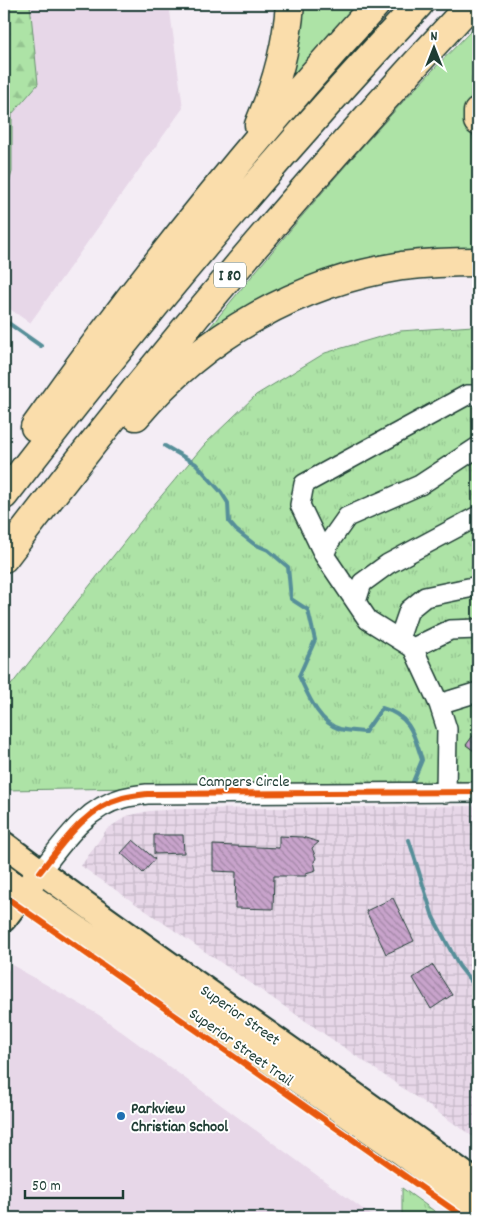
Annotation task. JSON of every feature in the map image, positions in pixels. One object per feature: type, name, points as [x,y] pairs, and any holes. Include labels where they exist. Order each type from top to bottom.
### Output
[{"type":"highway","points":[[225,177],[258,127],[270,101],[285,46],[290,4]]},
{"type":"highway","points":[[4,471],[66,382],[225,177],[316,70],[376,4]]},
{"type":"highway","name":"I 80","points":[[4,495],[55,428],[194,258],[295,140],[419,4]]},
{"type":"highway","name":"I 80","points":[[4,558],[74,467],[208,300],[322,168],[471,4]]},
{"type":"highway","points":[[478,112],[478,121]]},
{"type":"highway","points":[[4,572],[148,402],[173,376],[234,329],[266,311],[303,294],[360,275],[402,266],[444,262],[478,262]]},
{"type":"main road","name":"Superior Street","points":[[4,844],[40,872],[417,1138],[478,1184]]},
{"type":"main road","points":[[4,919],[40,872]]},
{"type":"main road","name":"Superior Street","points":[[4,877],[403,1154],[478,1210]]},
{"type":"street","points":[[446,792],[447,729],[439,704],[406,643],[368,620],[324,555],[300,505],[304,484],[467,395],[478,395]]},
{"type":"street","points":[[324,555],[330,542],[347,517],[420,485],[478,447]]},
{"type":"street","points":[[356,602],[362,583],[388,564],[478,516]]},
{"type":"street","points":[[406,643],[409,610],[425,597],[478,586]]},
{"type":"street","points":[[406,643],[450,630],[478,629]]},
{"type":"street","points":[[439,704],[478,692]]},
{"type":"street","name":"Campers Circle","points":[[40,872],[73,830],[100,808],[124,798],[147,794],[478,792]]},
{"type":"shaded area","points":[[4,4],[169,4],[183,108],[30,323],[4,305]]},
{"type":"shaded area","points":[[478,806],[478,1140],[81,866],[107,829],[127,816],[149,811],[181,809]]},
{"type":"shaded area","name":"Parkview Christian School","points":[[12,965],[99,1015],[375,1218],[4,1218],[4,975]]},
{"type":"green space","points":[[4,4],[30,4],[38,84],[12,114],[12,172],[4,200]]},
{"type":"green space","points":[[292,4],[365,4],[269,111]]},
{"type":"green space","points":[[478,24],[478,52],[472,77],[470,111],[473,138],[478,153],[478,256],[402,261],[193,348],[296,223],[367,141]]},
{"type":"green space","points":[[478,327],[478,783],[4,790],[4,694],[152,507],[205,444],[256,395],[325,353],[400,331]]},
{"type":"green space","points":[[402,1188],[444,1218],[402,1218]]},
{"type":"building","points":[[478,729],[478,754],[466,745]]},
{"type":"building","points":[[154,835],[183,835],[184,853],[154,854]]},
{"type":"building","points":[[279,836],[302,837],[319,842],[312,848],[316,858],[314,862],[316,870],[306,873],[306,876],[274,876],[273,909],[235,908],[236,872],[213,871],[213,845],[279,848]]},
{"type":"building","points":[[133,840],[155,859],[143,873],[121,853]]},
{"type":"building","points":[[393,898],[414,941],[386,954],[366,911]]},
{"type":"building","points":[[433,965],[452,995],[431,1009],[413,978]]},
{"type":"waterway","points":[[4,320],[41,346]]},
{"type":"waterway","points":[[165,446],[196,464],[221,492],[228,503],[229,522],[236,530],[254,544],[268,550],[288,567],[291,599],[308,610],[315,640],[299,676],[310,700],[320,715],[333,726],[340,729],[365,732],[382,708],[399,716],[410,728],[422,760],[412,784]]},
{"type":"waterway","points":[[409,840],[433,917],[459,966],[478,990]]},
{"type":"cycle path","points":[[40,872],[66,838],[86,818],[109,803],[132,796],[147,794],[478,792]]},
{"type":"cycle path","name":"Superior Street Trail","points":[[4,896],[465,1218]]},
{"type":"place","name":"Parkview Christian School","points":[[121,1116]]}]
